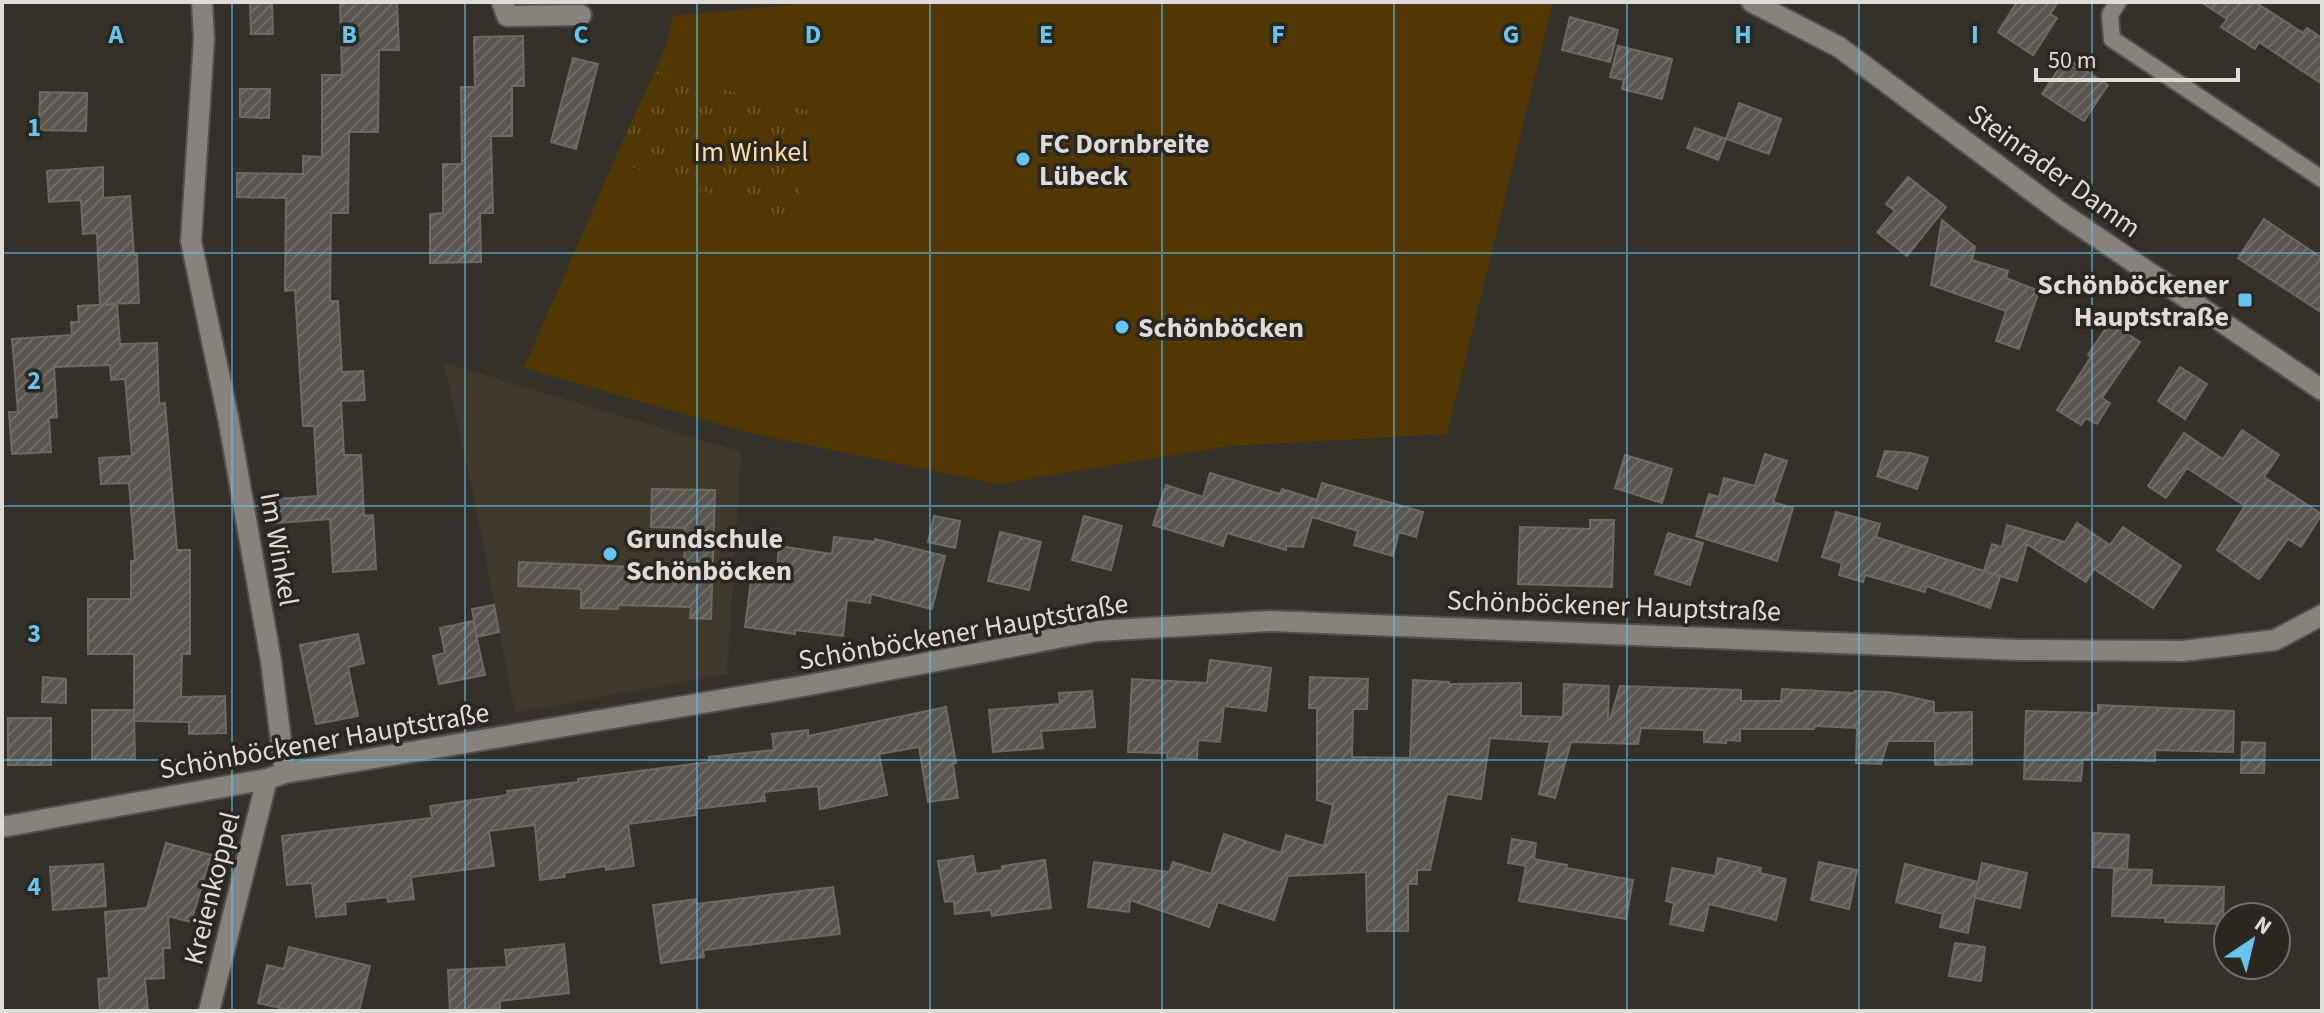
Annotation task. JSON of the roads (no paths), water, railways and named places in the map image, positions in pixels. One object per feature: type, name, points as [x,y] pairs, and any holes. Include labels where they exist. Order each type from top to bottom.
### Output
[{"type":"street","name":"Im Winkel","points":[[202,2],[204,39],[191,241],[236,460],[271,661],[276,776]]},
{"type":"street","points":[[502,2],[507,16],[581,15]]},
{"type":"street","name":"Steinrader Damm","points":[[1763,5],[1839,47],[2060,212],[2322,390]]},
{"type":"street","name":"Schönböckener Hauptstraße","points":[[2,827],[276,776],[804,686],[1095,631],[1270,621],[2019,650],[2183,651],[2275,640],[2322,615]]},
{"type":"street","name":"Kreienkoppel","points":[[209,1011],[276,776]]},
{"type":"lane","points":[[2118,2],[2110,15],[2112,39],[2322,179]]},
{"type":"place","name":"FC Dornbreite Lübeck","points":[[1023,159]]},
{"type":"place","name":"Schönböckener Hauptstraße","points":[[2245,300]]},
{"type":"place","name":"Schönböcken","points":[[1122,327]]},
{"type":"place","name":"Grundschule Schönböcken","points":[[610,554]]}]
